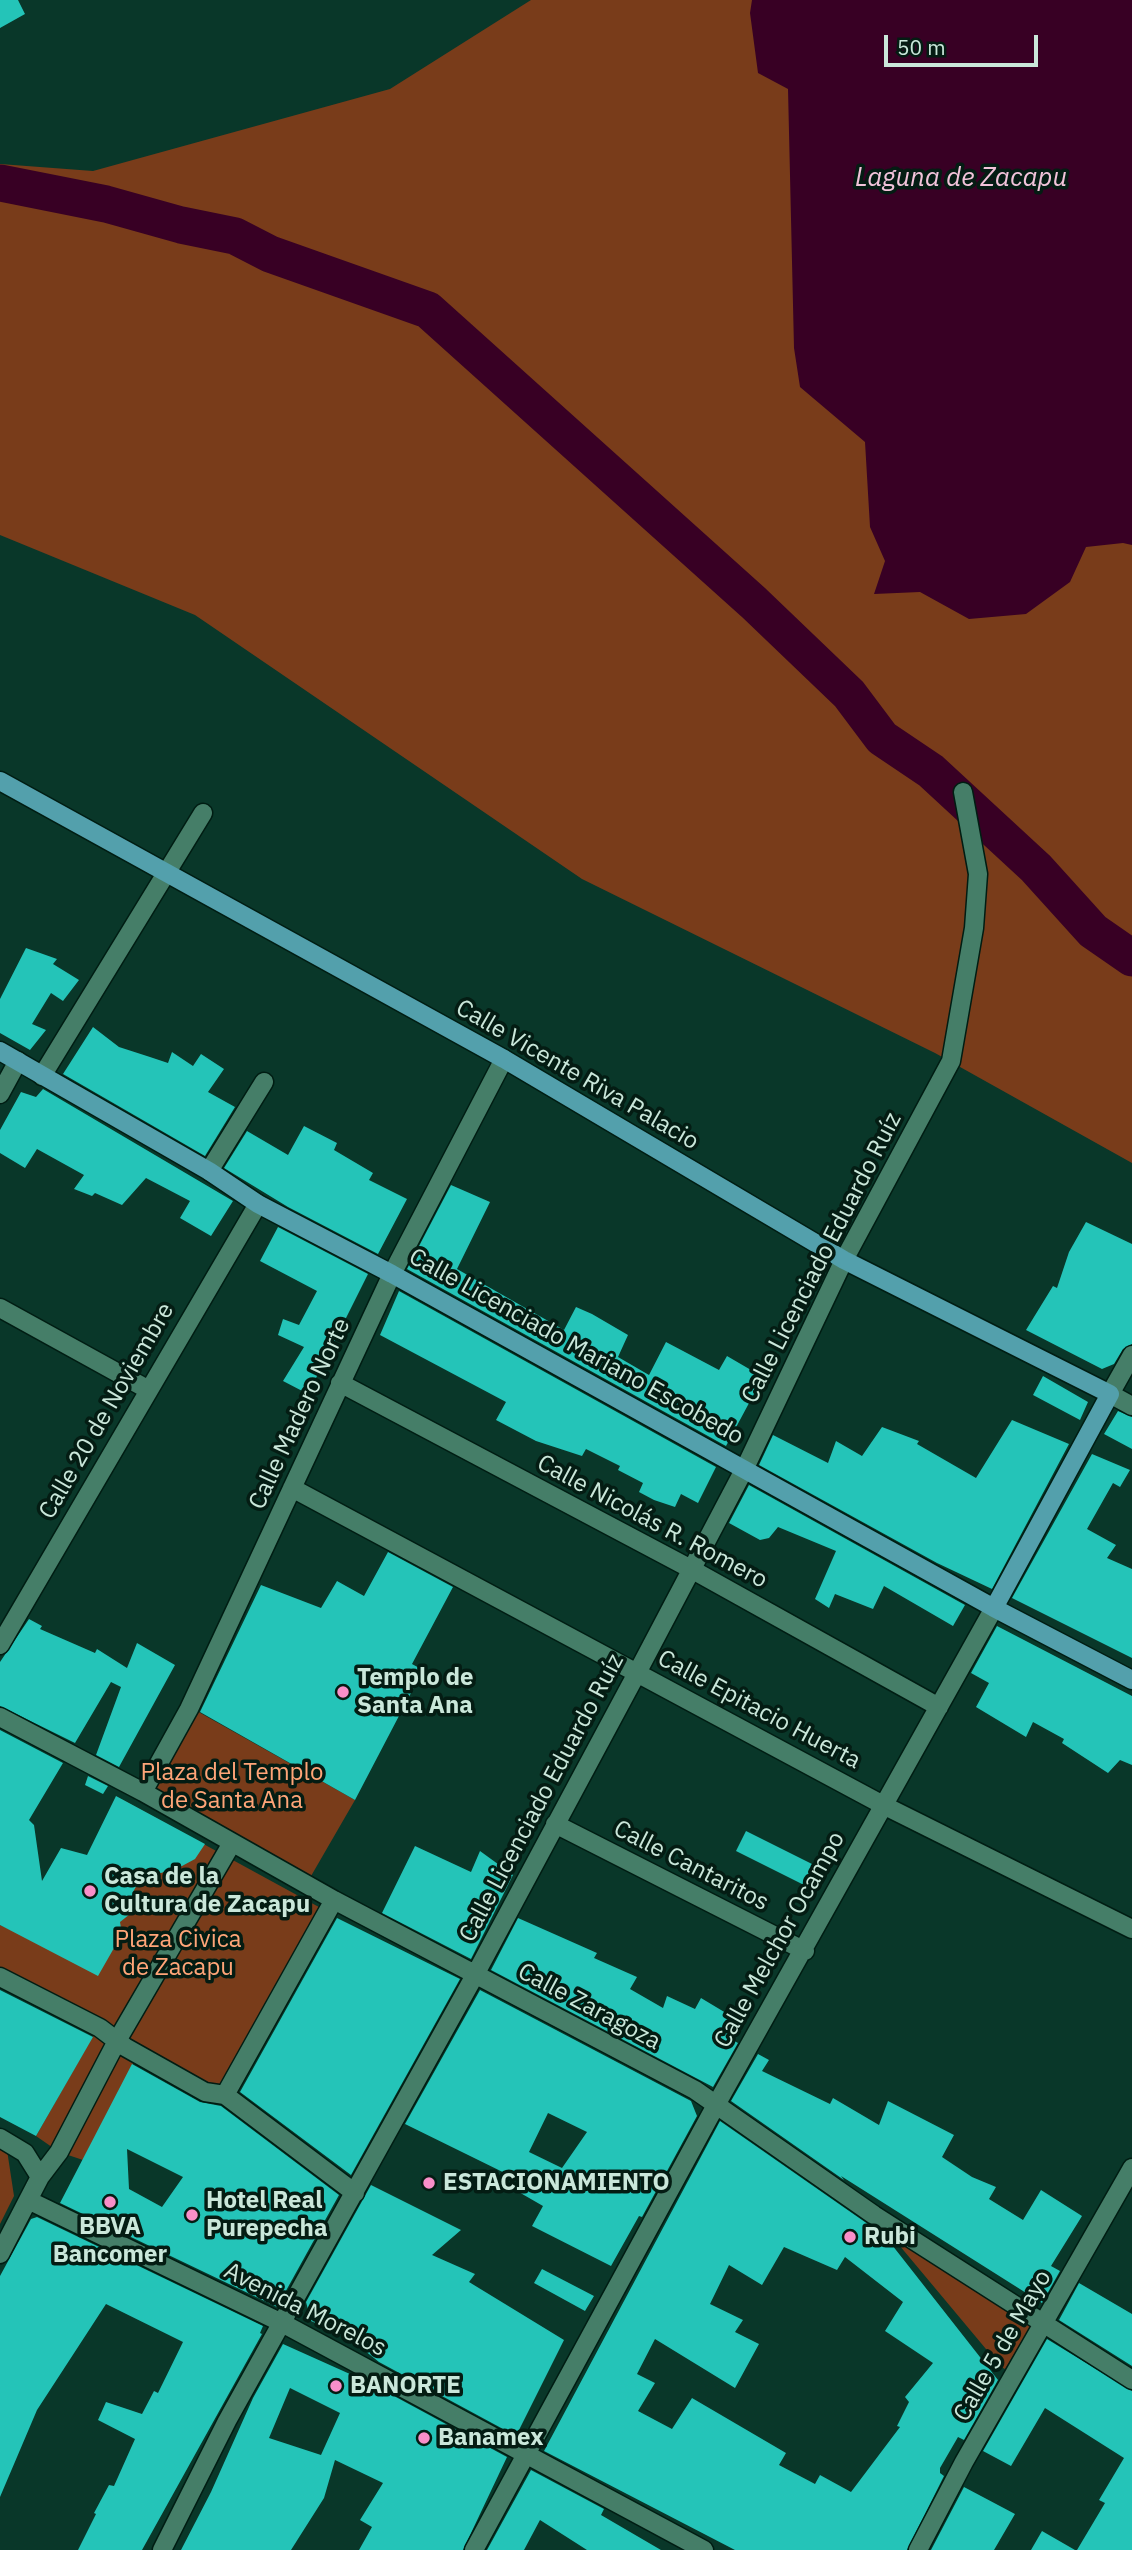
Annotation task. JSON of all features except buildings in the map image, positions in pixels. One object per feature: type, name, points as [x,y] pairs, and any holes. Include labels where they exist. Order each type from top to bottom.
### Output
[{"type":"main road","name":"Calle Vicente Riva Palacio","points":[[0,781],[503,1059],[844,1259],[1110,1394]]},
{"type":"main road","name":"Calle Licenciado Mariano Escobedo","points":[[0,1051],[209,1171],[258,1204],[393,1274],[994,1608],[1132,1680]]},
{"type":"main road","name":"Calle Melchor Ocampo","points":[[994,1608],[1110,1394]]},
{"type":"street","name":"Calle Licenciado Eduardo Ruíz","points":[[162,2550],[227,2421],[475,1975],[637,1673],[744,1468],[844,1259],[951,1061],[974,928],[978,874],[963,792]]},
{"type":"street","points":[[42,1076],[203,813]]},
{"type":"street","name":"Calle Madero Norte","points":[[143,1792],[189,1709],[340,1383],[503,1059]]},
{"type":"street","points":[[0,1094],[18,1061]]},
{"type":"street","points":[[209,1171],[264,1082]]},
{"type":"street","name":"Calle 20 de Noviembre","points":[[0,1644],[147,1389],[258,1204]]},
{"type":"street","points":[[0,1308],[147,1389]]},
{"type":"street","name":"Calle Melchor Ocampo","points":[[1110,1394],[1132,1355]]},
{"type":"street","name":"Calle Nicolás R. Romero","points":[[340,1383],[691,1569],[939,1707]]},
{"type":"street","name":"Calle Vicente Riva Palacio","points":[[1110,1394],[1132,1406]]},
{"type":"street","name":"Calle Epitacio Huerta","points":[[292,1488],[883,1805],[1132,1929]]},
{"type":"street","name":"Calle Melchor Ocampo","points":[[474,2550],[716,2105],[805,1951],[883,1805],[994,1608]]},
{"type":"street","name":"Calle Zaragoza","points":[[0,1717],[143,1792],[334,1900],[695,2090],[874,2215],[1132,2380]]},
{"type":"street","name":"Calle Cantaritos","points":[[555,1824],[805,1951]]},
{"type":"street","points":[[0,2254],[40,2177],[59,2152],[118,2039],[232,1843]]},
{"type":"street","points":[[225,2095],[334,1900]]},
{"type":"street","points":[[0,1977],[118,2039],[125,2047],[205,2092],[225,2095],[355,2193]]},
{"type":"street","points":[[0,2138],[25,2153],[40,2177]]},
{"type":"street","name":"Calle 5 de Mayo","points":[[918,2550],[970,2451],[1045,2325],[1132,2168]]},
{"type":"street","name":"Avenida Morelos","points":[[28,2200],[282,2323],[704,2550]]},
{"type":"green space","points":[[531,0],[1132,0],[1132,1163],[935,1053],[582,879],[195,615],[0,535],[0,164],[93,171],[390,89]]},
{"type":"green space","name":"Plaza del Templo de Santa Ana","points":[[195,1710],[355,1800],[307,1883],[143,1792]]},
{"type":"green space","name":"Plaza Civica de Zacapu","points":[[121,1799],[328,1912],[225,2095],[136,2058],[83,2160],[59,2152],[36,2136],[97,2029],[0,1979],[0,1925],[48,1947]]},
{"type":"green space","points":[[0,2146],[7,2150],[14,2196],[0,2224]]},
{"type":"green space","points":[[874,2215],[1034,2321],[1005,2369],[1001,2367]]},
{"type":"water","name":"Laguna de Zacapu","points":[[752,0],[1132,0],[1132,545],[1123,543],[1086,547],[1070,582],[1026,614],[969,619],[920,592],[874,594],[885,561],[870,527],[865,442],[800,387],[794,348],[788,89],[758,73],[750,13]]},
{"type":"waterway","points":[[0,183],[106,204],[181,225],[235,236],[270,254],[428,310],[754,603],[849,694],[882,738],[931,771],[1036,868],[1093,931],[1132,958]]},
{"type":"place","name":"Templo de Santa Ana","points":[[343,1692]]},
{"type":"place","name":"Casa de la Cultura de Zacapu","points":[[90,1891]]},
{"type":"place","name":"ESTACIONAMIENTO","points":[[429,2183]]},
{"type":"place","name":"BBVA Bancomer","points":[[110,2202]]},
{"type":"place","name":"Hotel Real Purepecha","points":[[192,2215]]},
{"type":"place","name":"Rubi","points":[[850,2237]]},
{"type":"place","name":"BANORTE","points":[[336,2386]]},
{"type":"place","name":"Banamex","points":[[424,2438]]}]
